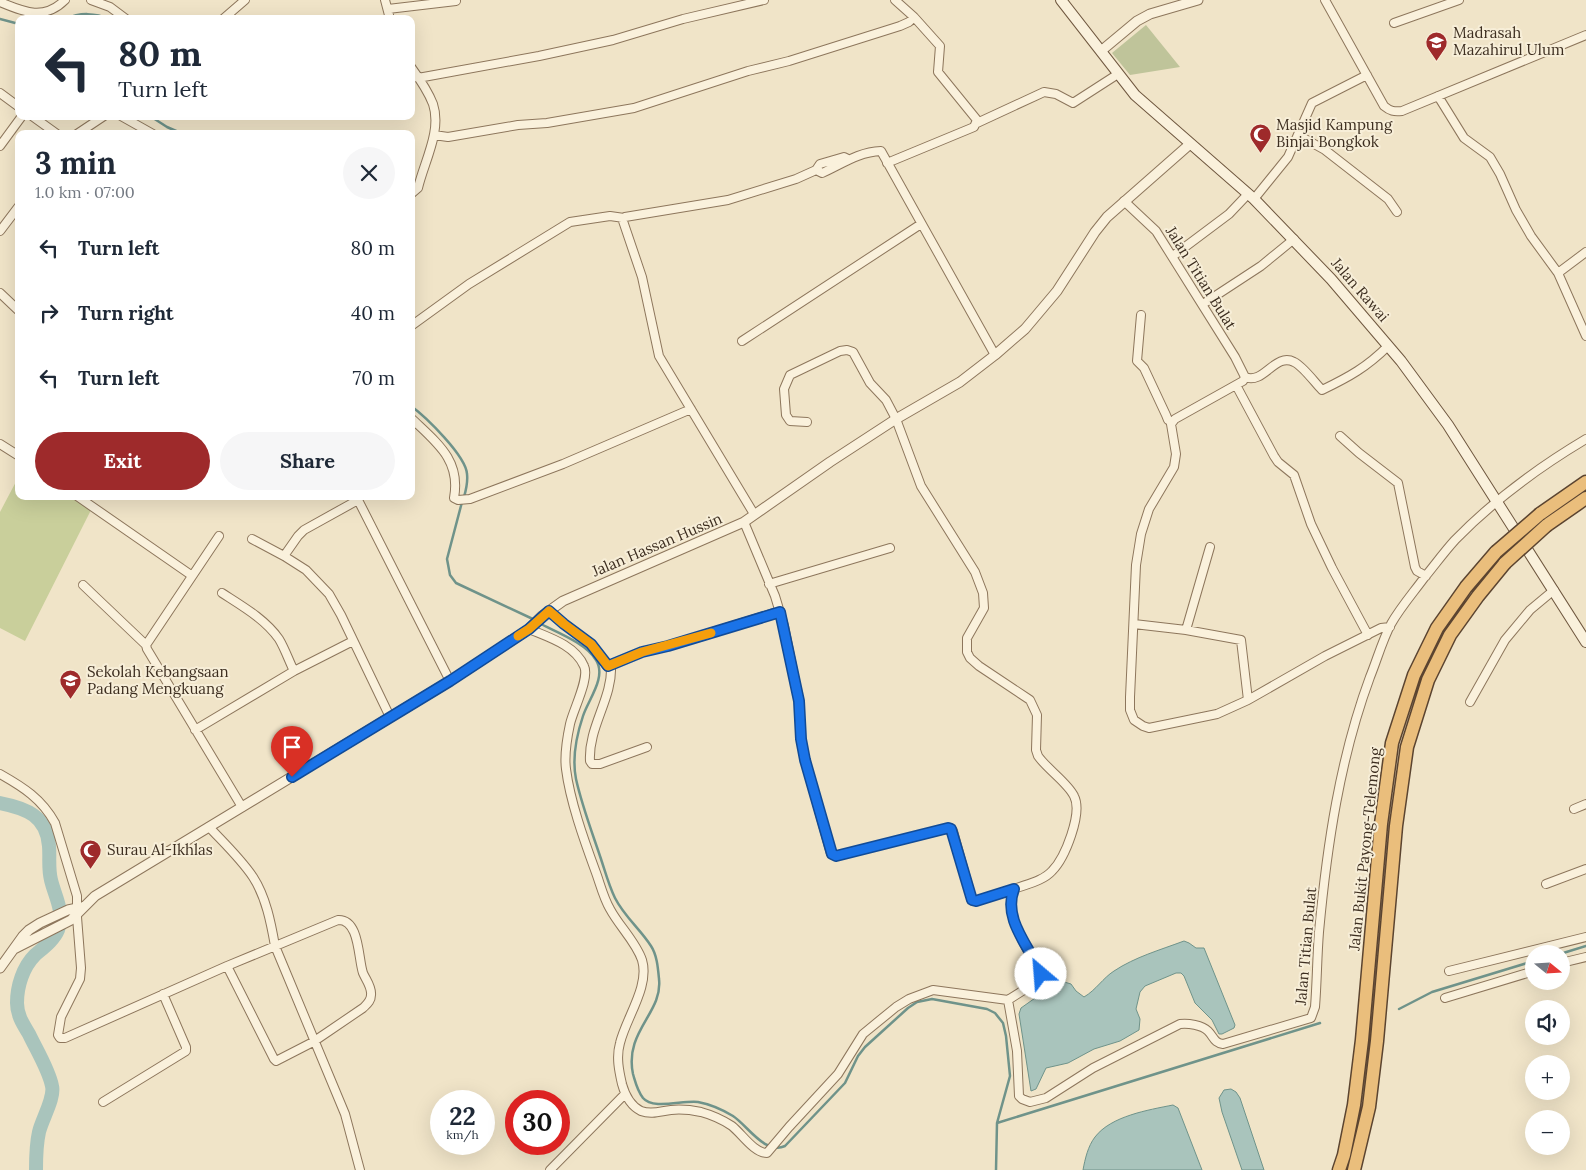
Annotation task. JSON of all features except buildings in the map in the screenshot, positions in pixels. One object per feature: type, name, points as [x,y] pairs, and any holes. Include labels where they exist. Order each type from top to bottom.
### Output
[{"type":"highway","name":"Jalan Bukit Payong-Telemong","points":[[1339,1170],[1354,1105],[1362,1040],[1381,824],[1392,743],[1414,675],[1437,628],[1466,587],[1496,552],[1540,514],[1586,482]]},
{"type":"highway","name":"Jalan Bukit Payong-Telemong","points":[[1354,1170],[1369,1107],[1377,1041],[1396,826],[1407,747],[1428,680],[1450,635],[1505,563],[1548,526],[1586,498]]},
{"type":"main road","name":"Jalan Rawai","points":[[1061,0],[1118,74],[1142,101],[1251,196],[1331,279],[1388,346],[1448,425],[1586,642]]},
{"type":"street","points":[[0,2],[23,11],[39,13],[55,9],[65,0]]},
{"type":"street","points":[[91,0],[110,7],[121,15]]},
{"type":"street","points":[[228,15],[245,0]]},
{"type":"street","points":[[385,0],[389,15]]},
{"type":"street","points":[[418,78],[539,56],[613,40],[683,19],[764,0]]},
{"type":"street","points":[[895,0],[940,46],[938,72],[976,118],[975,125]]},
{"type":"street","points":[[1100,51],[1137,21],[1150,14],[1198,0]]},
{"type":"street","points":[[1325,0],[1384,106],[1389,110],[1402,111],[1586,34]]},
{"type":"street","points":[[1394,23],[1459,0]]},
{"type":"street","points":[[388,9],[456,2]]},
{"type":"street","points":[[434,135],[448,137],[634,108],[748,71],[789,61],[900,26],[914,18]]},
{"type":"street","points":[[415,73],[433,104],[436,119],[434,135],[418,188],[415,191]]},
{"type":"street","points":[[887,163],[975,125],[1044,92],[1056,94],[1073,103],[1118,74]]},
{"type":"street","points":[[1174,256],[1251,196],[1288,157],[1312,103],[1367,75]]},
{"type":"street","points":[[0,93],[15,104]]},
{"type":"street","points":[[1438,96],[1464,138],[1490,157],[1531,236],[1558,273],[1586,336]]},
{"type":"street","points":[[0,146],[19,120]]},
{"type":"street","points":[[38,120],[51,130]]},
{"type":"street","points":[[82,130],[98,120]]},
{"type":"street","points":[[128,120],[146,130]]},
{"type":"street","points":[[1298,135],[1333,156],[1388,199],[1397,212]]},
{"type":"street","name":"Jalan Hassan Hussin","points":[[14,949],[77,912],[105,889],[450,681],[530,628],[563,601],[744,522],[896,419],[944,392],[995,355],[1025,328],[1048,303],[1095,232],[1113,210],[1190,144]]},
{"type":"street","points":[[415,323],[469,284],[570,222],[610,216],[624,218],[728,200],[796,179],[816,170],[820,164],[844,157],[848,159],[870,152],[881,151],[995,355]]},
{"type":"street","name":"Jalan Titian Bulat","points":[[1124,200],[1156,230],[1174,256],[1236,358],[1245,377]]},
{"type":"street","points":[[0,231],[15,211]]},
{"type":"street","points":[[624,218],[642,277],[659,356],[754,514]]},
{"type":"street","points":[[742,341],[921,224]]},
{"type":"street","points":[[1203,304],[1261,266],[1294,240]]},
{"type":"street","points":[[1558,273],[1586,252]]},
{"type":"street","points":[[0,293],[15,307]]},
{"type":"street","points":[[1141,315],[1137,361],[1144,368],[1168,420],[1172,422]]},
{"type":"street","points":[[1172,422],[1243,381],[1245,377],[1250,379],[1256,378],[1281,361],[1288,360],[1298,364],[1322,390],[1373,362],[1388,346]]},
{"type":"street","points":[[744,522],[780,612],[799,701],[801,739],[805,760],[830,853],[834,856],[950,828],[953,831],[972,900],[976,901],[1044,878],[1059,863],[1072,833],[1077,809],[1076,802],[1071,791],[1038,756],[1036,750],[1036,715],[1030,700],[979,666],[970,658],[967,652],[967,638],[984,608],[983,592],[975,572],[921,486],[896,419],[886,400],[867,380],[853,352],[847,350],[840,351],[794,373],[787,379],[784,389],[787,419],[794,422],[806,422]]},
{"type":"street","points":[[1236,385],[1274,456],[1278,462],[1294,475],[1311,524],[1368,635]]},
{"type":"street","points":[[415,422],[438,443],[454,468],[456,479],[454,498],[458,500],[470,499],[562,464],[691,409]]},
{"type":"street","points":[[1172,422],[1171,428],[1176,460],[1168,480],[1149,509],[1141,534],[1136,565],[1130,710],[1138,724],[1155,727],[1217,714],[1248,700],[1325,656],[1384,627],[1390,627]]},
{"type":"street","points":[[1340,436],[1398,483],[1415,567],[1417,571],[1426,576]]},
{"type":"street","name":"Jalan Titian Bulat","points":[[1008,1000],[1018,1052],[1019,1096],[1030,1102],[1046,1098],[1093,1068],[1180,1024],[1191,1024],[1204,1028],[1215,1041],[1223,1044],[1311,1018],[1315,1007],[1319,933],[1336,800],[1357,713],[1390,627],[1426,576],[1454,541],[1497,501],[1559,455],[1586,439]]},
{"type":"street","points":[[0,444],[15,453]]},
{"type":"street","points":[[84,500],[191,575]]},
{"type":"street","points":[[284,556],[304,530],[354,500]]},
{"type":"street","points":[[358,500],[450,681]]},
{"type":"street","points":[[146,645],[218,536]]},
{"type":"street","points":[[252,539],[306,570],[326,590],[338,610],[390,717]]},
{"type":"street","points":[[1186,630],[1210,547]]},
{"type":"street","points":[[770,584],[890,548]]},
{"type":"street","points":[[83,586],[146,645],[242,807]]},
{"type":"street","points":[[1470,702],[1505,640],[1530,610],[1554,590]]},
{"type":"street","points":[[222,593],[263,621],[272,630],[294,671]]},
{"type":"street","points":[[609,665],[642,652],[780,612]]},
{"type":"street","points":[[545,614],[564,624],[591,644],[609,665],[612,678],[590,748],[590,761],[592,764],[600,764],[646,747]]},
{"type":"street","points":[[1134,624],[1186,630],[1241,640],[1248,700]]},
{"type":"street","points":[[530,628],[566,647],[580,659],[585,667],[584,680],[570,724],[565,754],[566,770],[582,834],[600,885],[609,908],[638,952],[644,971],[642,983],[619,1044],[618,1062],[625,1094],[637,1108],[648,1113],[685,1110],[701,1112],[733,1127],[763,1153],[768,1152],[838,1074],[863,1034],[896,1007],[933,990],[1008,1000],[1038,981],[1041,974],[1014,921],[1011,902],[1014,889]]},
{"type":"street","points":[[195,730],[294,671],[353,641]]},
{"type":"street","points":[[0,774],[42,803],[55,823],[77,896],[81,963],[80,979],[61,1017],[58,1031],[60,1038],[64,1038],[227,966],[338,920],[345,921],[352,928],[360,951],[363,972],[371,989],[370,1000],[363,1008],[313,1042],[279,1060],[274,1059],[227,966]]},
{"type":"street","points":[[0,780],[17,784]]},
{"type":"street","points":[[1574,809],[1586,804]]},
{"type":"street","points":[[210,827],[253,878],[262,897],[270,921],[275,946],[313,1042],[329,1074],[345,1114],[360,1170]]},
{"type":"street","points":[[1546,884],[1586,869]]},
{"type":"street","name":"Jalan Hassan Hussin","points":[[0,968],[22,936],[40,923],[68,910],[77,912]]},
{"type":"street","points":[[1449,970],[1586,938]]},
{"type":"street","points":[[1570,961],[1586,956]]},
{"type":"street","points":[[1445,998],[1525,974]]},
{"type":"street","points":[[103,1102],[186,1051],[163,994]]},
{"type":"street","points":[[550,1170],[625,1094]]},
{"type":"green space","points":[[1146,25],[1180,67],[1130,75],[1112,53]]},
{"type":"green space","points":[[15,484],[15,500],[75,500],[91,510],[25,641],[0,628],[0,512]]},
{"type":"water","points":[[1184,941],[1196,948],[1204,948],[1235,1025],[1234,1028],[1219,1034],[1212,1020],[1195,1003],[1184,976],[1181,973],[1176,973],[1145,986],[1140,992],[1136,1009],[1140,1019],[1139,1030],[1120,1041],[1094,1049],[1068,1063],[1046,1068],[1036,1089],[1031,1091],[1019,1014],[1021,1008],[1045,991],[1051,983],[1061,981],[1071,984],[1084,997],[1122,966]]},
{"type":"water","points":[[1231,1089],[1240,1098],[1264,1170],[1242,1170],[1219,1098],[1224,1090]]},
{"type":"water","points":[[1173,1105],[1178,1108],[1202,1170],[1083,1170],[1090,1144],[1110,1124],[1131,1115]]},
{"type":"waterway","points":[[77,15],[99,15]]},
{"type":"waterway","points":[[0,19],[15,23]]},
{"type":"waterway","points":[[156,120],[174,130]]},
{"type":"waterway","points":[[415,409],[453,447],[460,457],[467,474],[464,497]]},
{"type":"waterway","points":[[462,502],[447,559],[450,575],[456,583],[535,620]]},
{"type":"waterway","points":[[539,623],[570,638],[585,648],[596,660],[599,667],[596,688],[578,732],[575,748],[575,771],[584,809],[613,893],[623,911],[651,946],[657,962],[659,991],[638,1034],[632,1059],[633,1074],[638,1090],[643,1098],[648,1102],[661,1104],[698,1102],[720,1109],[733,1116],[764,1143],[778,1148],[785,1146],[845,1083],[858,1056],[865,1047],[917,1002],[932,999],[987,1009],[995,1013],[1003,1023],[1010,1076],[997,1123],[996,1170]]},
{"type":"waterway","points":[[0,803],[34,815],[44,827],[49,846],[50,876],[60,911],[58,930],[48,944],[27,965],[17,997],[19,1015],[45,1066],[52,1086],[52,1096],[38,1137],[36,1170]]},
{"type":"waterway","points":[[1570,951],[1586,946]]},
{"type":"waterway","points":[[1399,1009],[1432,992],[1525,964]]},
{"type":"waterway","points":[[997,1123],[1320,1023]]},
{"type":"slow traffic","points":[[518,636],[549,611],[586,639],[596,649],[605,664],[609,666],[642,652],[711,633]]},
{"type":"place","name":"Madrasah Mazahirul Ulum","points":[[1437,61]]},
{"type":"place","name":"Masjid Kampung Binjai Bongkok","points":[[1260,153]]},
{"type":"place","name":"Sekolah Kebangsaan Padang Mengkuang","points":[[71,700]]},
{"type":"place","name":"Surau Al-Ikhlas","points":[[91,869]]},
{"type":"route","points":[[292,777],[450,681],[529,629],[549,611],[586,639],[608,666],[642,652],[780,612],[799,701],[801,739],[805,760],[830,853],[836,856],[948,828],[951,829],[972,900],[976,901],[1014,889],[1011,906],[1014,921],[1041,974]]}]
